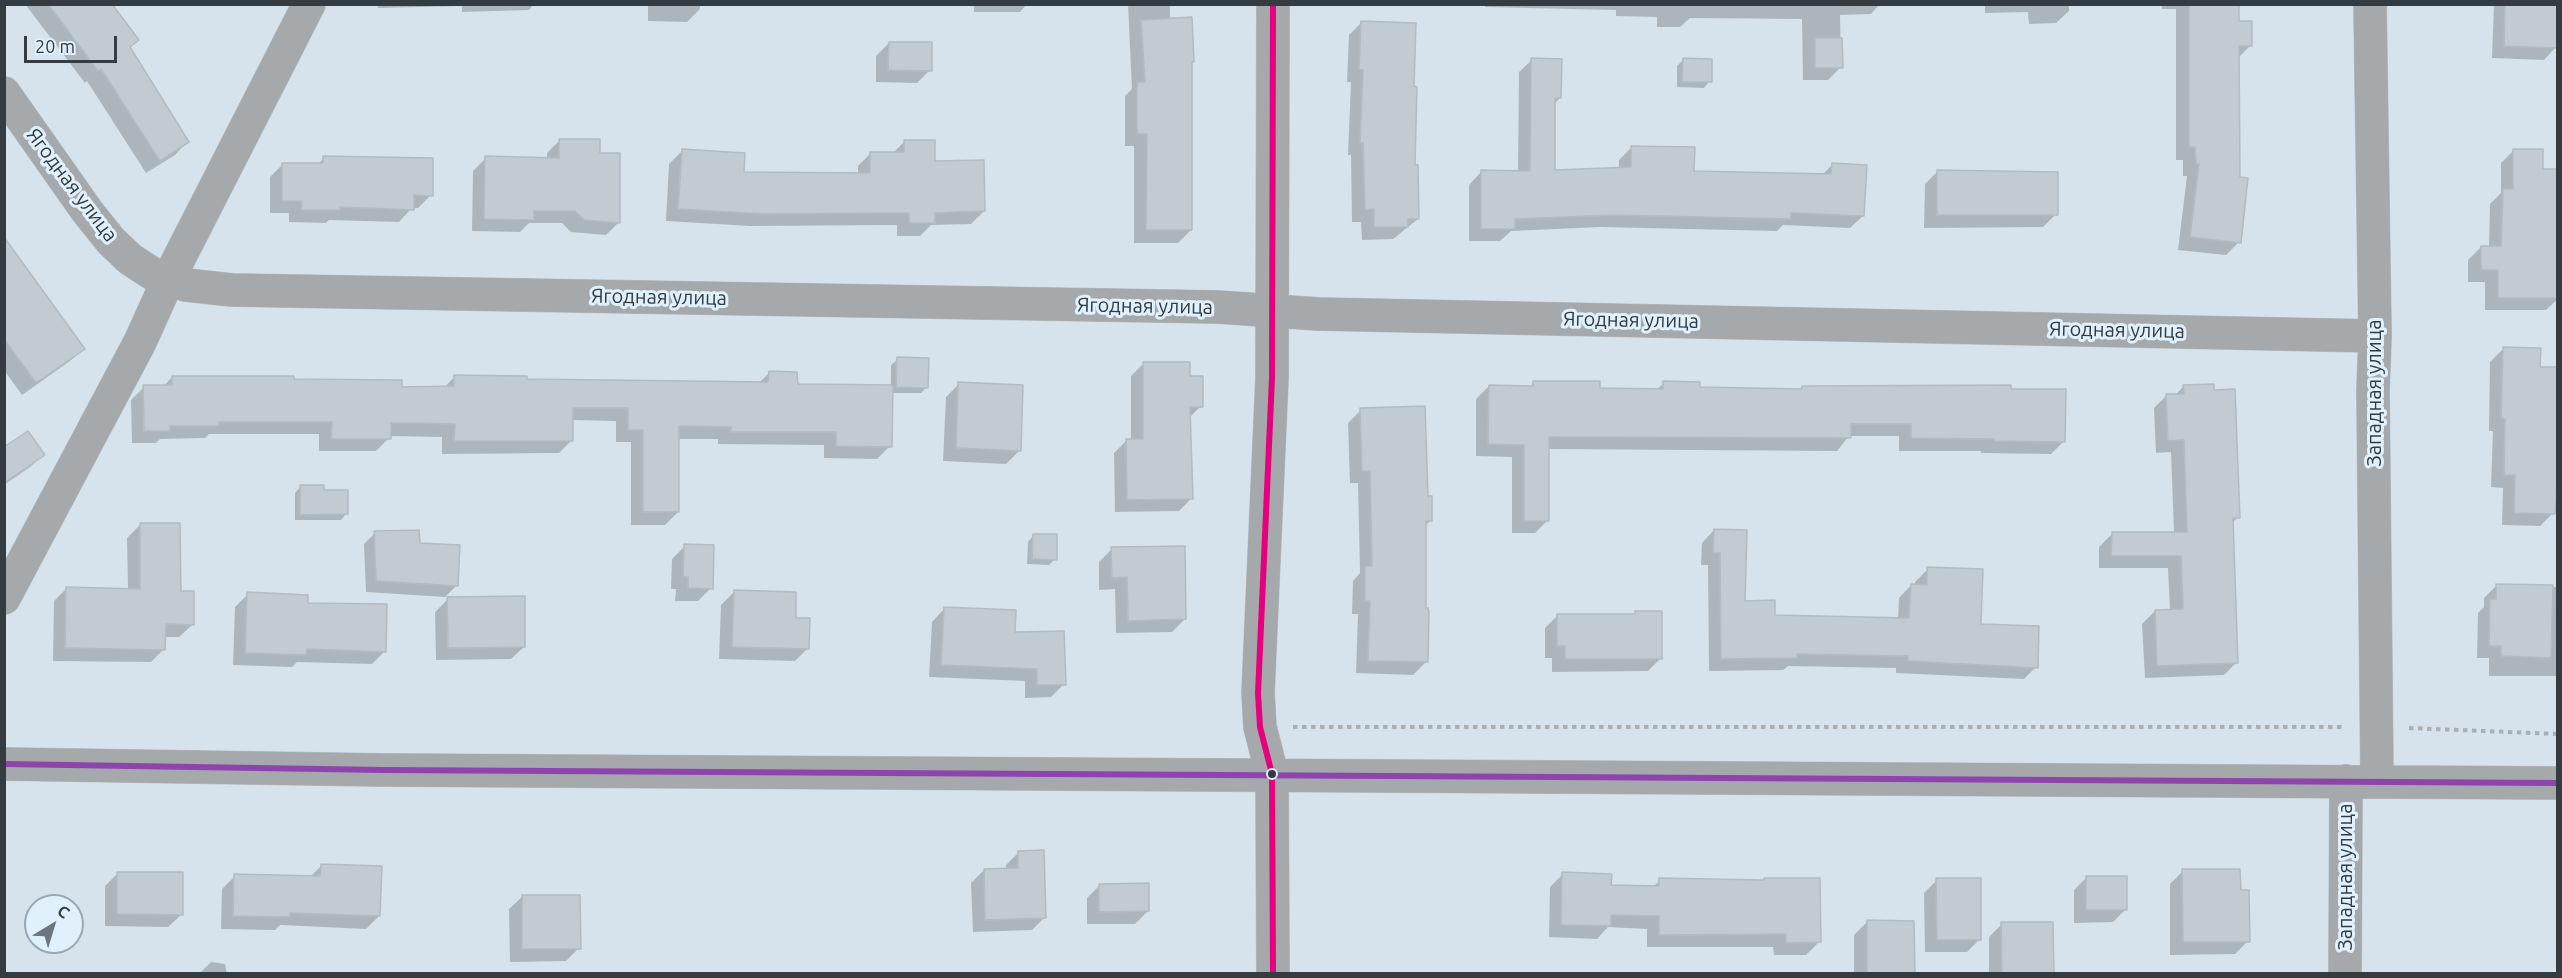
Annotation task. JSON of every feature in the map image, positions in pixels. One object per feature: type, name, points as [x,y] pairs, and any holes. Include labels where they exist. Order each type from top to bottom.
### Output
[{"type":"street","points":[[4,598],[140,342],[168,280],[309,4]]},
{"type":"street","points":[[1273,4],[1272,378],[1258,693],[1260,727],[1272,774],[1273,974]]},
{"type":"street","name":"Западная улица","points":[[2345,974],[2361,782],[2375,727],[2373,391],[2375,336],[2370,4]]},
{"type":"street","name":"Ягодная улица","points":[[4,93],[87,211],[111,241],[130,259],[168,280],[186,285],[232,290],[1218,307],[1318,314],[2375,336]]},
{"type":"street","points":[[4,764],[383,770],[2558,783]]},
{"type":"path","points":[[1260,727],[2375,727],[2558,734]]},
{"type":"building","points":[[48,4],[112,4],[139,40],[130,47],[189,142],[160,161],[101,69],[98,71]]},
{"type":"building","points":[[2189,4],[2239,4],[2239,21],[2252,21],[2252,46],[2239,46],[2240,177],[2248,178],[2241,243],[2190,237],[2199,164],[2196,164],[2195,147],[2189,147]]},
{"type":"building","points":[[2505,4],[2558,4],[2558,48],[2504,46]]},
{"type":"building","points":[[1192,17],[1194,62],[1192,62],[1192,230],[1146,230],[1147,134],[1137,134],[1137,82],[1145,82],[1141,20]]},
{"type":"building","points":[[1361,21],[1416,23],[1415,165],[1418,165],[1419,219],[1408,219],[1408,227],[1374,227],[1374,209],[1365,210],[1363,143],[1360,143],[1363,70],[1359,69]]},
{"type":"building","points":[[1815,38],[1842,38],[1843,68],[1815,68]]},
{"type":"building","points":[[889,42],[932,42],[932,71],[888,70]]},
{"type":"building","points":[[1531,58],[1562,59],[1561,98],[1555,98],[1555,170],[1631,167],[1631,146],[1695,147],[1694,171],[1831,174],[1832,163],[1867,165],[1864,216],[1791,213],[1791,219],[1614,215],[1515,219],[1515,229],[1481,229],[1481,170],[1530,171]]},
{"type":"building","points":[[1683,58],[1712,59],[1712,82],[1682,82]]},
{"type":"building","points":[[559,139],[600,139],[600,153],[620,153],[620,223],[584,220],[575,211],[534,211],[534,220],[484,219],[485,156],[559,158]]},
{"type":"building","points":[[904,140],[935,140],[935,161],[984,160],[985,211],[935,213],[935,223],[909,223],[909,213],[764,214],[678,209],[682,149],[745,153],[744,172],[870,173],[870,152],[904,152]]},
{"type":"building","points":[[2513,149],[2543,149],[2543,169],[2558,169],[2558,298],[2498,298],[2498,270],[2481,270],[2481,246],[2501,246],[2503,189],[2513,189]]},
{"type":"building","points":[[323,156],[433,158],[433,196],[414,195],[414,210],[340,207],[340,210],[301,210],[302,201],[282,201],[282,163],[323,163]]},
{"type":"building","points":[[1937,170],[2058,172],[2058,215],[1937,215]]},
{"type":"building","points":[[4,237],[85,349],[36,383],[4,339]]},
{"type":"building","points":[[2503,347],[2541,348],[2540,367],[2558,367],[2558,476],[2555,514],[2514,513],[2515,475],[2504,475],[2505,419],[2501,418]]},
{"type":"building","points":[[897,357],[929,358],[928,388],[896,387]]},
{"type":"building","points":[[1143,362],[1190,362],[1190,376],[1203,376],[1203,407],[1190,407],[1193,499],[1127,500],[1126,439],[1143,439]]},
{"type":"building","points":[[769,371],[797,372],[798,384],[893,385],[892,447],[836,446],[836,432],[731,432],[731,427],[679,426],[679,512],[643,512],[643,430],[628,430],[628,408],[573,408],[573,441],[454,441],[455,424],[421,423],[391,423],[391,439],[331,439],[332,422],[219,422],[219,426],[170,426],[170,431],[144,431],[143,385],[172,385],[172,376],[294,376],[294,379],[402,380],[402,387],[454,386],[454,375],[527,376],[527,379],[768,382]]},
{"type":"building","points":[[1533,381],[1600,381],[1600,388],[1663,389],[1663,381],[1700,382],[1700,387],[1802,389],[1802,386],[2011,385],[2011,389],[2066,389],[2065,442],[1911,438],[1911,424],[1851,424],[1851,438],[1549,437],[1549,521],[1524,521],[1524,445],[1488,444],[1489,385],[1533,386]]},
{"type":"building","points":[[958,382],[1023,385],[1021,451],[956,448]]},
{"type":"building","points":[[2214,384],[2214,390],[2235,389],[2240,518],[2233,518],[2238,663],[2157,666],[2155,610],[2183,609],[2181,556],[2111,556],[2112,532],[2187,532],[2184,440],[2168,441],[2166,394],[2184,394],[2183,385]]},
{"type":"building","points":[[1425,406],[1428,496],[1432,496],[1432,521],[1426,521],[1428,662],[1368,661],[1370,601],[1365,601],[1365,566],[1372,566],[1370,471],[1362,471],[1360,408]]},
{"type":"building","points":[[28,431],[45,455],[4,483],[4,447]]},
{"type":"building","points":[[300,485],[324,485],[324,490],[348,490],[348,514],[300,515]]},
{"type":"building","points":[[140,523],[180,523],[181,591],[194,591],[194,625],[166,624],[165,650],[65,648],[66,587],[140,589]]},
{"type":"building","points":[[1714,529],[1747,530],[1745,601],[1775,600],[1775,615],[1909,618],[1911,584],[1927,585],[1927,567],[1983,569],[1981,624],[2039,626],[2038,668],[1908,661],[1908,656],[1797,654],[1797,658],[1721,659],[1720,553],[1713,553]]},
{"type":"building","points":[[419,530],[420,543],[460,545],[458,586],[376,581],[374,531]]},
{"type":"building","points":[[1033,534],[1057,534],[1057,560],[1032,559]]},
{"type":"building","points":[[684,544],[714,545],[713,589],[688,588],[688,577],[683,576]]},
{"type":"building","points":[[1185,546],[1186,619],[1128,621],[1127,577],[1112,578],[1111,547]]},
{"type":"building","points":[[2496,584],[2553,585],[2551,658],[2501,656],[2501,646],[2489,646],[2490,599],[2496,599]]},
{"type":"building","points":[[734,590],[796,592],[796,618],[810,618],[809,649],[732,647]]},
{"type":"building","points":[[247,592],[308,595],[308,603],[387,604],[386,652],[307,649],[306,655],[245,653]]},
{"type":"building","points":[[525,596],[525,647],[448,648],[447,597]]},
{"type":"building","points":[[944,607],[1016,610],[1015,632],[1064,631],[1066,685],[1037,685],[1037,669],[941,665]]},
{"type":"building","points":[[1635,611],[1662,611],[1662,659],[1565,659],[1565,646],[1557,646],[1557,614],[1635,614]]},
{"type":"building","points":[[1044,850],[1046,918],[985,920],[984,869],[1018,868],[1018,851]]},
{"type":"building","points":[[321,864],[382,866],[380,916],[290,913],[290,917],[233,916],[234,874],[320,876]]},
{"type":"building","points":[[2182,869],[2240,869],[2241,890],[2249,890],[2250,942],[2183,942]]},
{"type":"building","points":[[117,872],[183,872],[183,915],[117,914]]},
{"type":"building","points":[[1562,872],[1612,874],[1611,885],[1659,886],[1659,878],[1764,880],[1764,878],[1820,878],[1821,942],[1786,943],[1786,934],[1659,935],[1659,916],[1611,915],[1611,926],[1561,925]]},
{"type":"building","points":[[2086,876],[2127,876],[2127,910],[2086,910]]},
{"type":"building","points":[[1936,878],[1981,878],[1981,940],[1937,940]]},
{"type":"building","points":[[1149,883],[1149,911],[1099,912],[1099,884]]},
{"type":"building","points":[[522,895],[580,895],[581,949],[522,949]]},
{"type":"building","points":[[1867,920],[1914,921],[1915,974],[1867,974]]},
{"type":"building","points":[[2001,922],[2053,922],[2054,974],[2002,974]]},
{"type":"transit line","points":[[1273,4],[1272,378],[1258,693],[1260,727],[1272,774],[1273,974]]},
{"type":"transit line","points":[[4,764],[383,770],[2558,783]]}]
